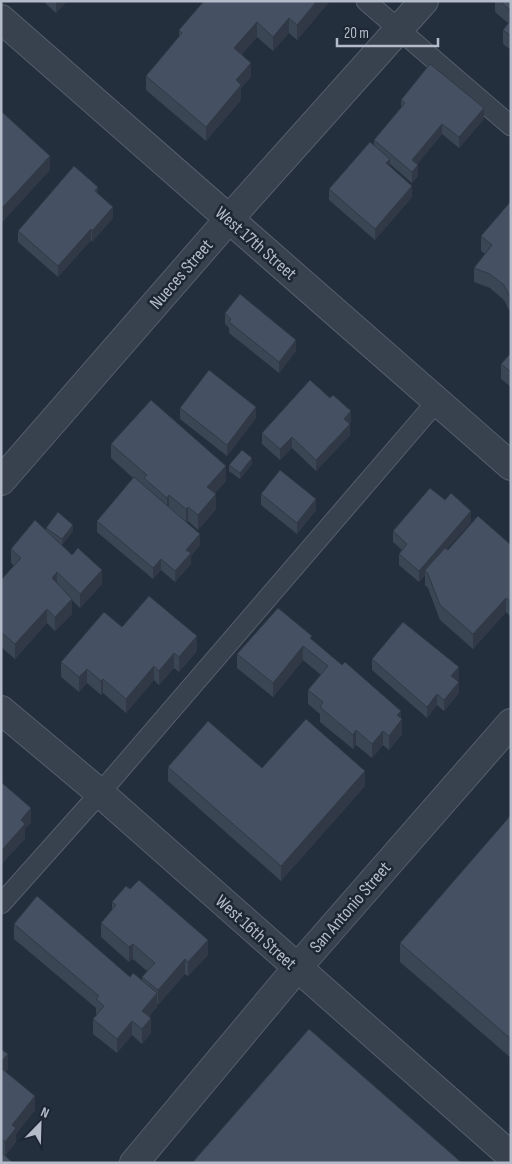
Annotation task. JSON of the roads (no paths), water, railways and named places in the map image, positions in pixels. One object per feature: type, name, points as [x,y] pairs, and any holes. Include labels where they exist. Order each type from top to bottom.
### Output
[{"type":"street","name":"Nueces Street","points":[[1,482],[229,219],[424,1]]},
{"type":"street","name":"West 17th Street","points":[[1,19],[438,400],[511,466]]},
{"type":"street","name":"West 16th Street","points":[[1,710],[100,793],[511,1156]]},
{"type":"street","name":"San Antonio Street","points":[[134,1163],[297,968],[511,722]]},
{"type":"lane","points":[[366,1],[511,126]]},
{"type":"lane","points":[[1,904],[100,793],[438,400]]}]
